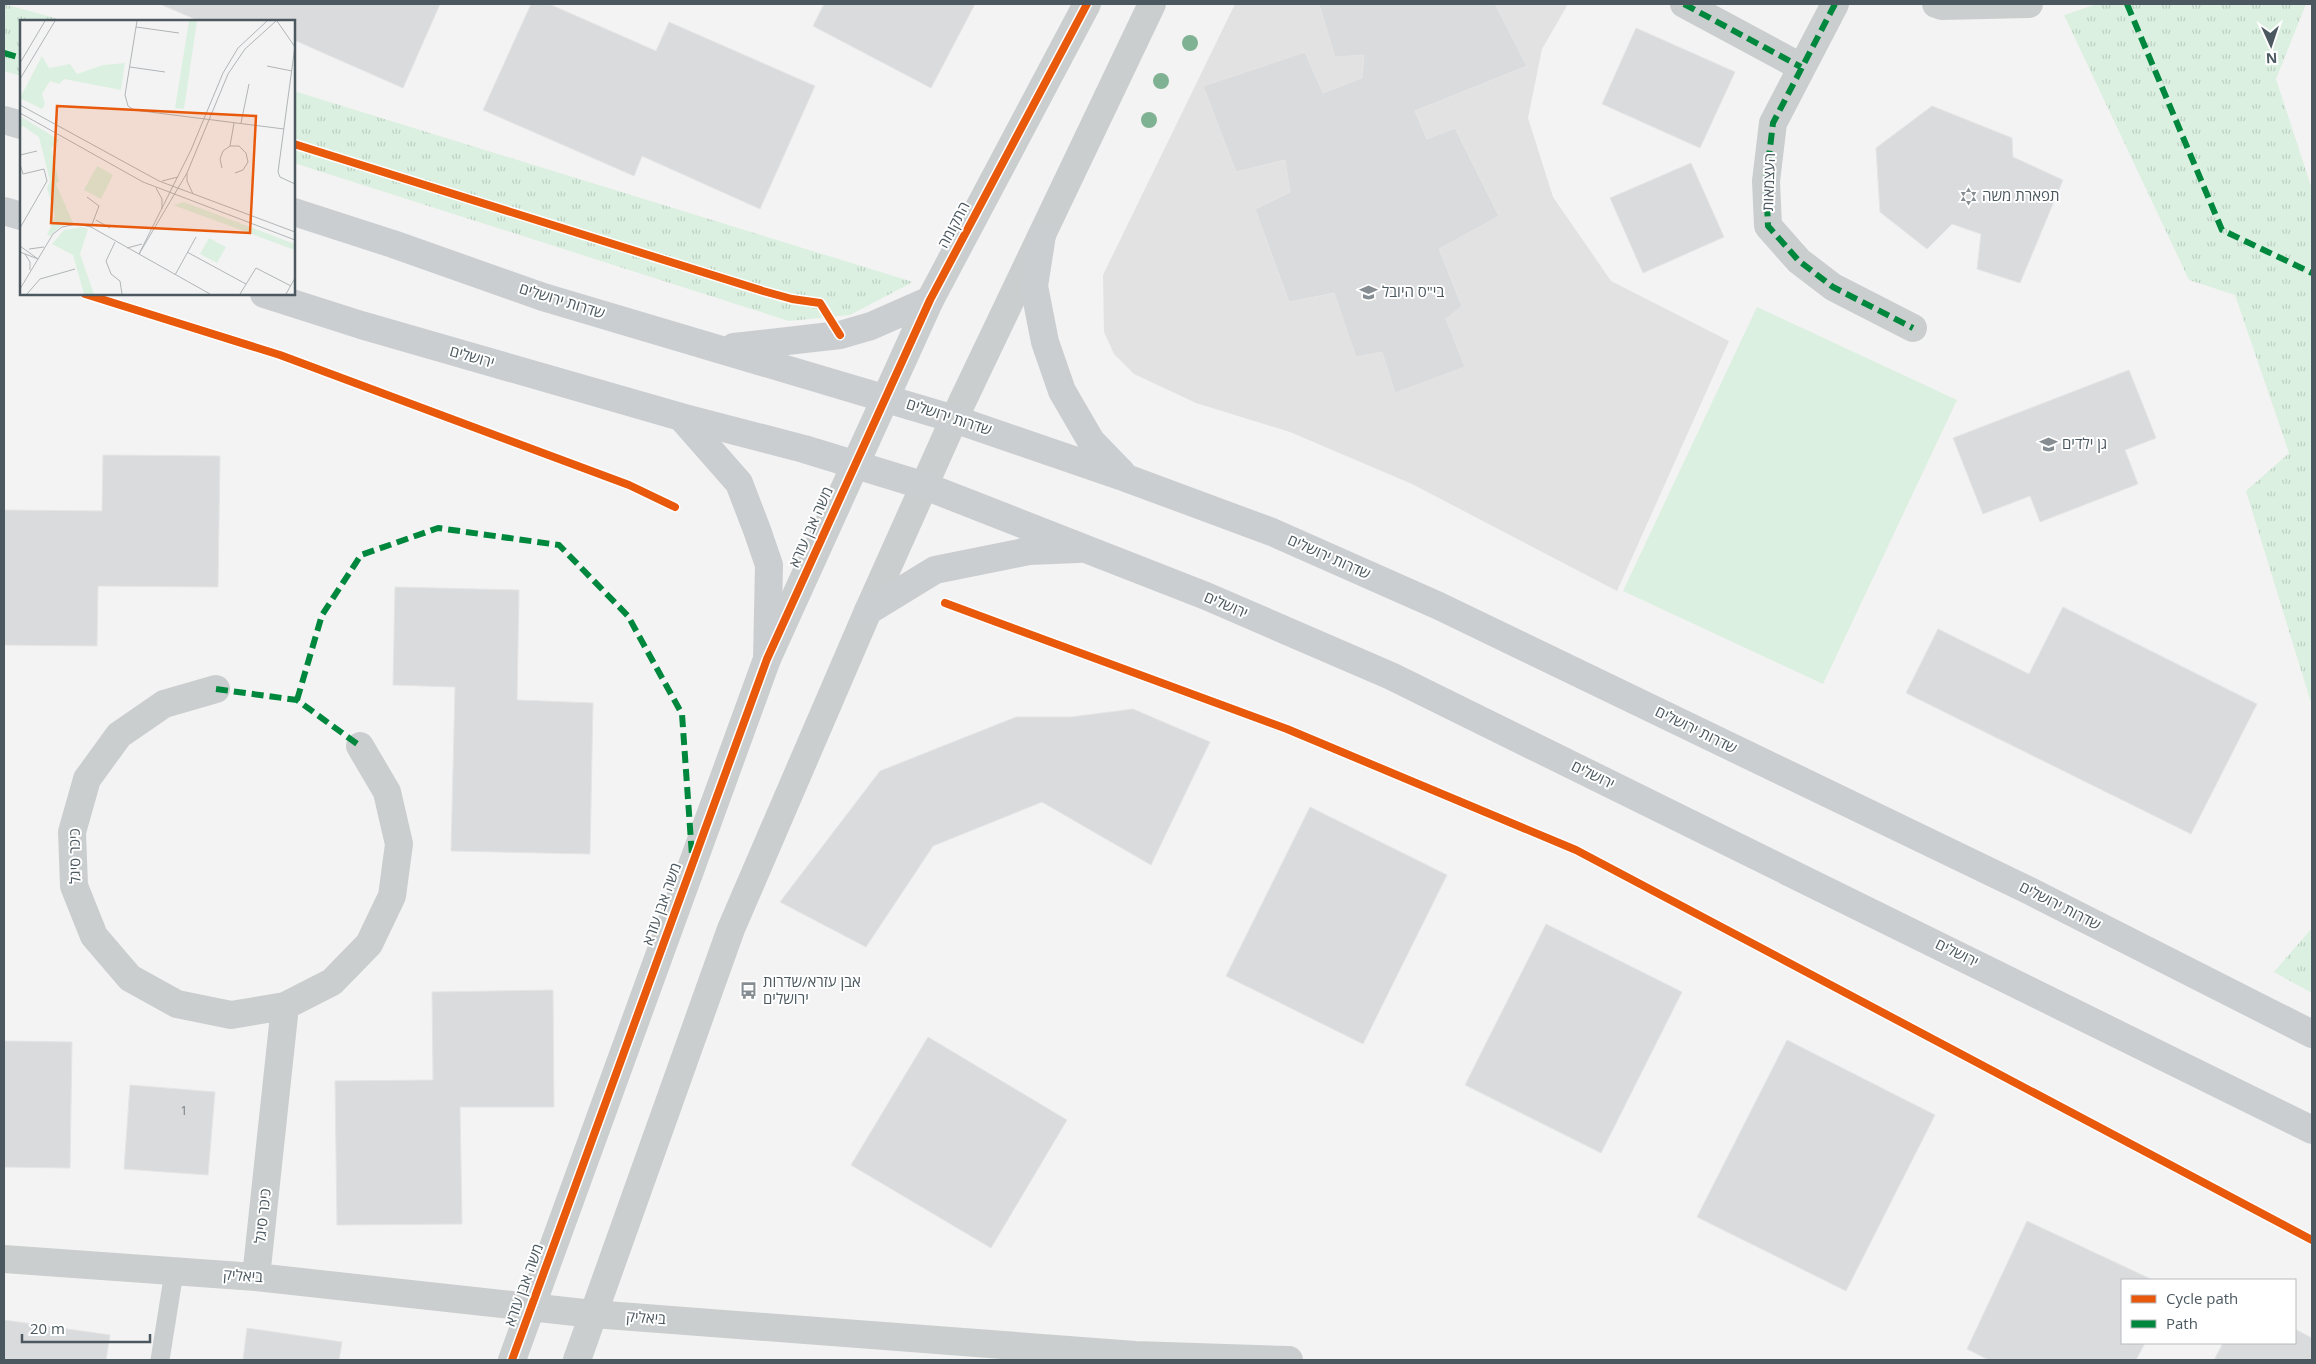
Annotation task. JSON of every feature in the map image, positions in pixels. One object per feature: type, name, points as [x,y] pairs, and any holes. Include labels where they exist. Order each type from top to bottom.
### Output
[{"type":"main road","points":[[4,120],[20,125]]},
{"type":"main road","points":[[4,211],[20,216]]},
{"type":"main road","name":"שדרות ירושלים","points":[[295,212],[393,244],[543,297],[721,348],[954,419],[1126,478],[1272,532],[1439,606],[2030,891],[2312,1034]]},
{"type":"main road","points":[[1042,234],[1034,286],[1045,342],[1062,391],[1091,442],[1126,478]]},
{"type":"main road","name":"ירושלים","points":[[267,295],[361,325],[681,417]]},
{"type":"main road","points":[[721,348],[840,335],[871,326],[930,300]]},
{"type":"main road","points":[[681,417],[855,464]]},
{"type":"main road","points":[[681,417],[739,483],[757,530],[769,565],[767,660]]},
{"type":"main road","name":"ירושלים","points":[[855,464],[925,486],[1090,549],[1391,676],[2312,1130]]},
{"type":"main road","points":[[868,611],[935,570],[1029,551],[1090,549]]},
{"type":"street","name":"התקומה","points":[[855,464],[930,300],[1087,4]]},
{"type":"street","points":[[577,1360],[731,929],[868,611],[954,419],[1152,4]]},
{"type":"street","points":[[1684,4],[1801,67]]},
{"type":"street","name":"העצמאות","points":[[1835,4],[1773,123],[1766,181],[1768,226],[1798,261],[1833,287],[1913,328]]},
{"type":"street","points":[[1936,4],[1942,6],[2029,4]]},
{"type":"street","name":"משה אבן עזרא","points":[[512,1360],[767,660],[855,464]]},
{"type":"street","name":"כיכר סיגל","points":[[216,689],[164,704],[119,735],[87,779],[72,832],[74,886],[94,936],[130,978],[177,1004],[231,1015],[285,1006],[332,982],[369,944],[392,896],[399,844],[387,792],[360,746]]},
{"type":"street","name":"כיכר סיגל","points":[[256,1277],[285,1006]]},
{"type":"street","name":"ביאליק","points":[[4,1259],[256,1277],[593,1314],[1134,1355],[1289,1360]]},
{"type":"lane","points":[[160,1360],[174,1272]]},
{"type":"shaded area","name":"בי\"ס היובל","points":[[1235,4],[1568,4],[1542,49],[1528,118],[1553,197],[1611,281],[1729,341],[1617,591],[1412,484],[1290,432],[1196,403],[1134,374],[1114,354],[1104,332],[1103,275]]},
{"type":"green space","points":[[4,4],[62,20],[20,20],[20,76],[4,71]]},
{"type":"green space","points":[[2097,4],[2306,4],[2276,79],[2312,189],[2312,706],[2246,491],[2289,453],[2235,295],[2189,280],[2064,15]]},
{"type":"green space","points":[[295,91],[913,282],[850,315],[789,321],[295,163]]},
{"type":"green space","points":[[1757,307],[1957,400],[1823,684],[1623,591]]},
{"type":"green space","points":[[2312,928],[2312,993],[2274,972]]},
{"type":"building","points":[[160,4],[440,4],[403,88],[295,40],[295,20],[197,20]]},
{"type":"building","points":[[531,4],[549,4],[656,51],[669,22],[815,86],[760,209],[642,156],[634,176],[483,110]]},
{"type":"building","points":[[824,4],[975,4],[931,88],[813,26]]},
{"type":"building","points":[[1319,4],[1495,4],[1527,66],[1415,111],[1427,139],[1455,128],[1499,216],[1439,249],[1462,306],[1446,319],[1465,367],[1395,393],[1382,352],[1356,357],[1334,293],[1289,302],[1255,209],[1290,192],[1285,160],[1236,172],[1203,86],[1305,52],[1323,93],[1362,78],[1364,55],[1335,57]]},
{"type":"building","points":[[1636,28],[1735,72],[1700,148],[1602,104]]},
{"type":"building","name":"תפארת משה","points":[[1932,106],[2012,138],[2013,157],[2063,180],[2020,283],[1977,269],[1981,234],[1952,224],[1927,249],[1880,212],[1876,148]]},
{"type":"building","points":[[1691,163],[1724,237],[1643,273],[1610,198]]},
{"type":"building","name":"גן ילדים","points":[[2129,370],[2156,438],[2125,450],[2138,484],[2040,522],[2030,496],[1983,514],[1953,438]]},
{"type":"building","points":[[103,455],[220,456],[218,587],[98,586],[97,646],[4,645],[4,510],[102,511]]},
{"type":"building","points":[[395,587],[519,590],[517,700],[593,703],[590,854],[451,851],[455,687],[393,685]]},
{"type":"building","points":[[2063,607],[2257,704],[2191,834],[1906,693],[1938,629],[2029,674]]},
{"type":"building","points":[[1133,709],[1210,742],[1151,865],[1042,802],[933,846],[866,947],[780,902],[880,771],[1016,717],[1071,717]]},
{"type":"building","points":[[1310,807],[1447,875],[1363,1044],[1226,976]]},
{"type":"building","points":[[1546,924],[1682,992],[1601,1153],[1465,1085]]},
{"type":"building","points":[[553,990],[554,1107],[460,1107],[462,1224],[337,1225],[335,1081],[433,1080],[432,992]]},
{"type":"building","points":[[928,1037],[1067,1120],[991,1248],[851,1165]]},
{"type":"building","points":[[1787,1040],[1935,1115],[1846,1291],[1697,1217]]},
{"type":"building","points":[[4,1041],[72,1042],[70,1168],[4,1167]]},
{"type":"building","points":[[130,1085],[215,1092],[208,1175],[124,1169]]},
{"type":"building","points":[[2027,1221],[2151,1279],[2121,1279],[2121,1344],[2144,1344],[2136,1360],[1989,1360],[1967,1349]]},
{"type":"building","points":[[4,1320],[110,1335],[106,1360],[4,1360]]},
{"type":"building","points":[[247,1328],[342,1342],[339,1360],[243,1360]]},
{"type":"building","points":[[2296,1330],[2312,1338],[2312,1360],[2214,1360],[2222,1344],[2296,1344]]},
{"type":"marked path","points":[[1684,4],[1801,67]]},
{"type":"marked path","points":[[1835,4],[1773,123],[1766,181],[1768,226],[1799,261],[1833,287],[1913,328]]},
{"type":"marked path","points":[[2127,4],[2222,230],[2312,273]]},
{"type":"marked path","points":[[4,53],[20,58]]},
{"type":"marked path","points":[[297,700],[322,615],[361,555],[438,528],[559,545],[628,616],[682,714],[692,856]]},
{"type":"marked path","points":[[216,689],[297,700],[360,746]]},
{"type":"cycle path","points":[[512,1360],[767,659],[930,300],[1087,4]]},
{"type":"cycle path","points":[[295,144],[763,291],[792,299],[820,303],[840,335]]},
{"type":"cycle path","points":[[88,295],[280,355],[629,485],[675,507]]},
{"type":"cycle path","points":[[945,603],[1287,729],[1576,850],[2312,1240]]},
{"type":"place","name":"תפארת משה","points":[[1968,196]]},
{"type":"place","name":"בי\"ס היובל","points":[[1368,292]]},
{"type":"place","name":"גן ילדים","points":[[2048,444]]},
{"type":"place","name":"אבן עזרא/שדרות ירושלים","points":[[749,991]]}]
